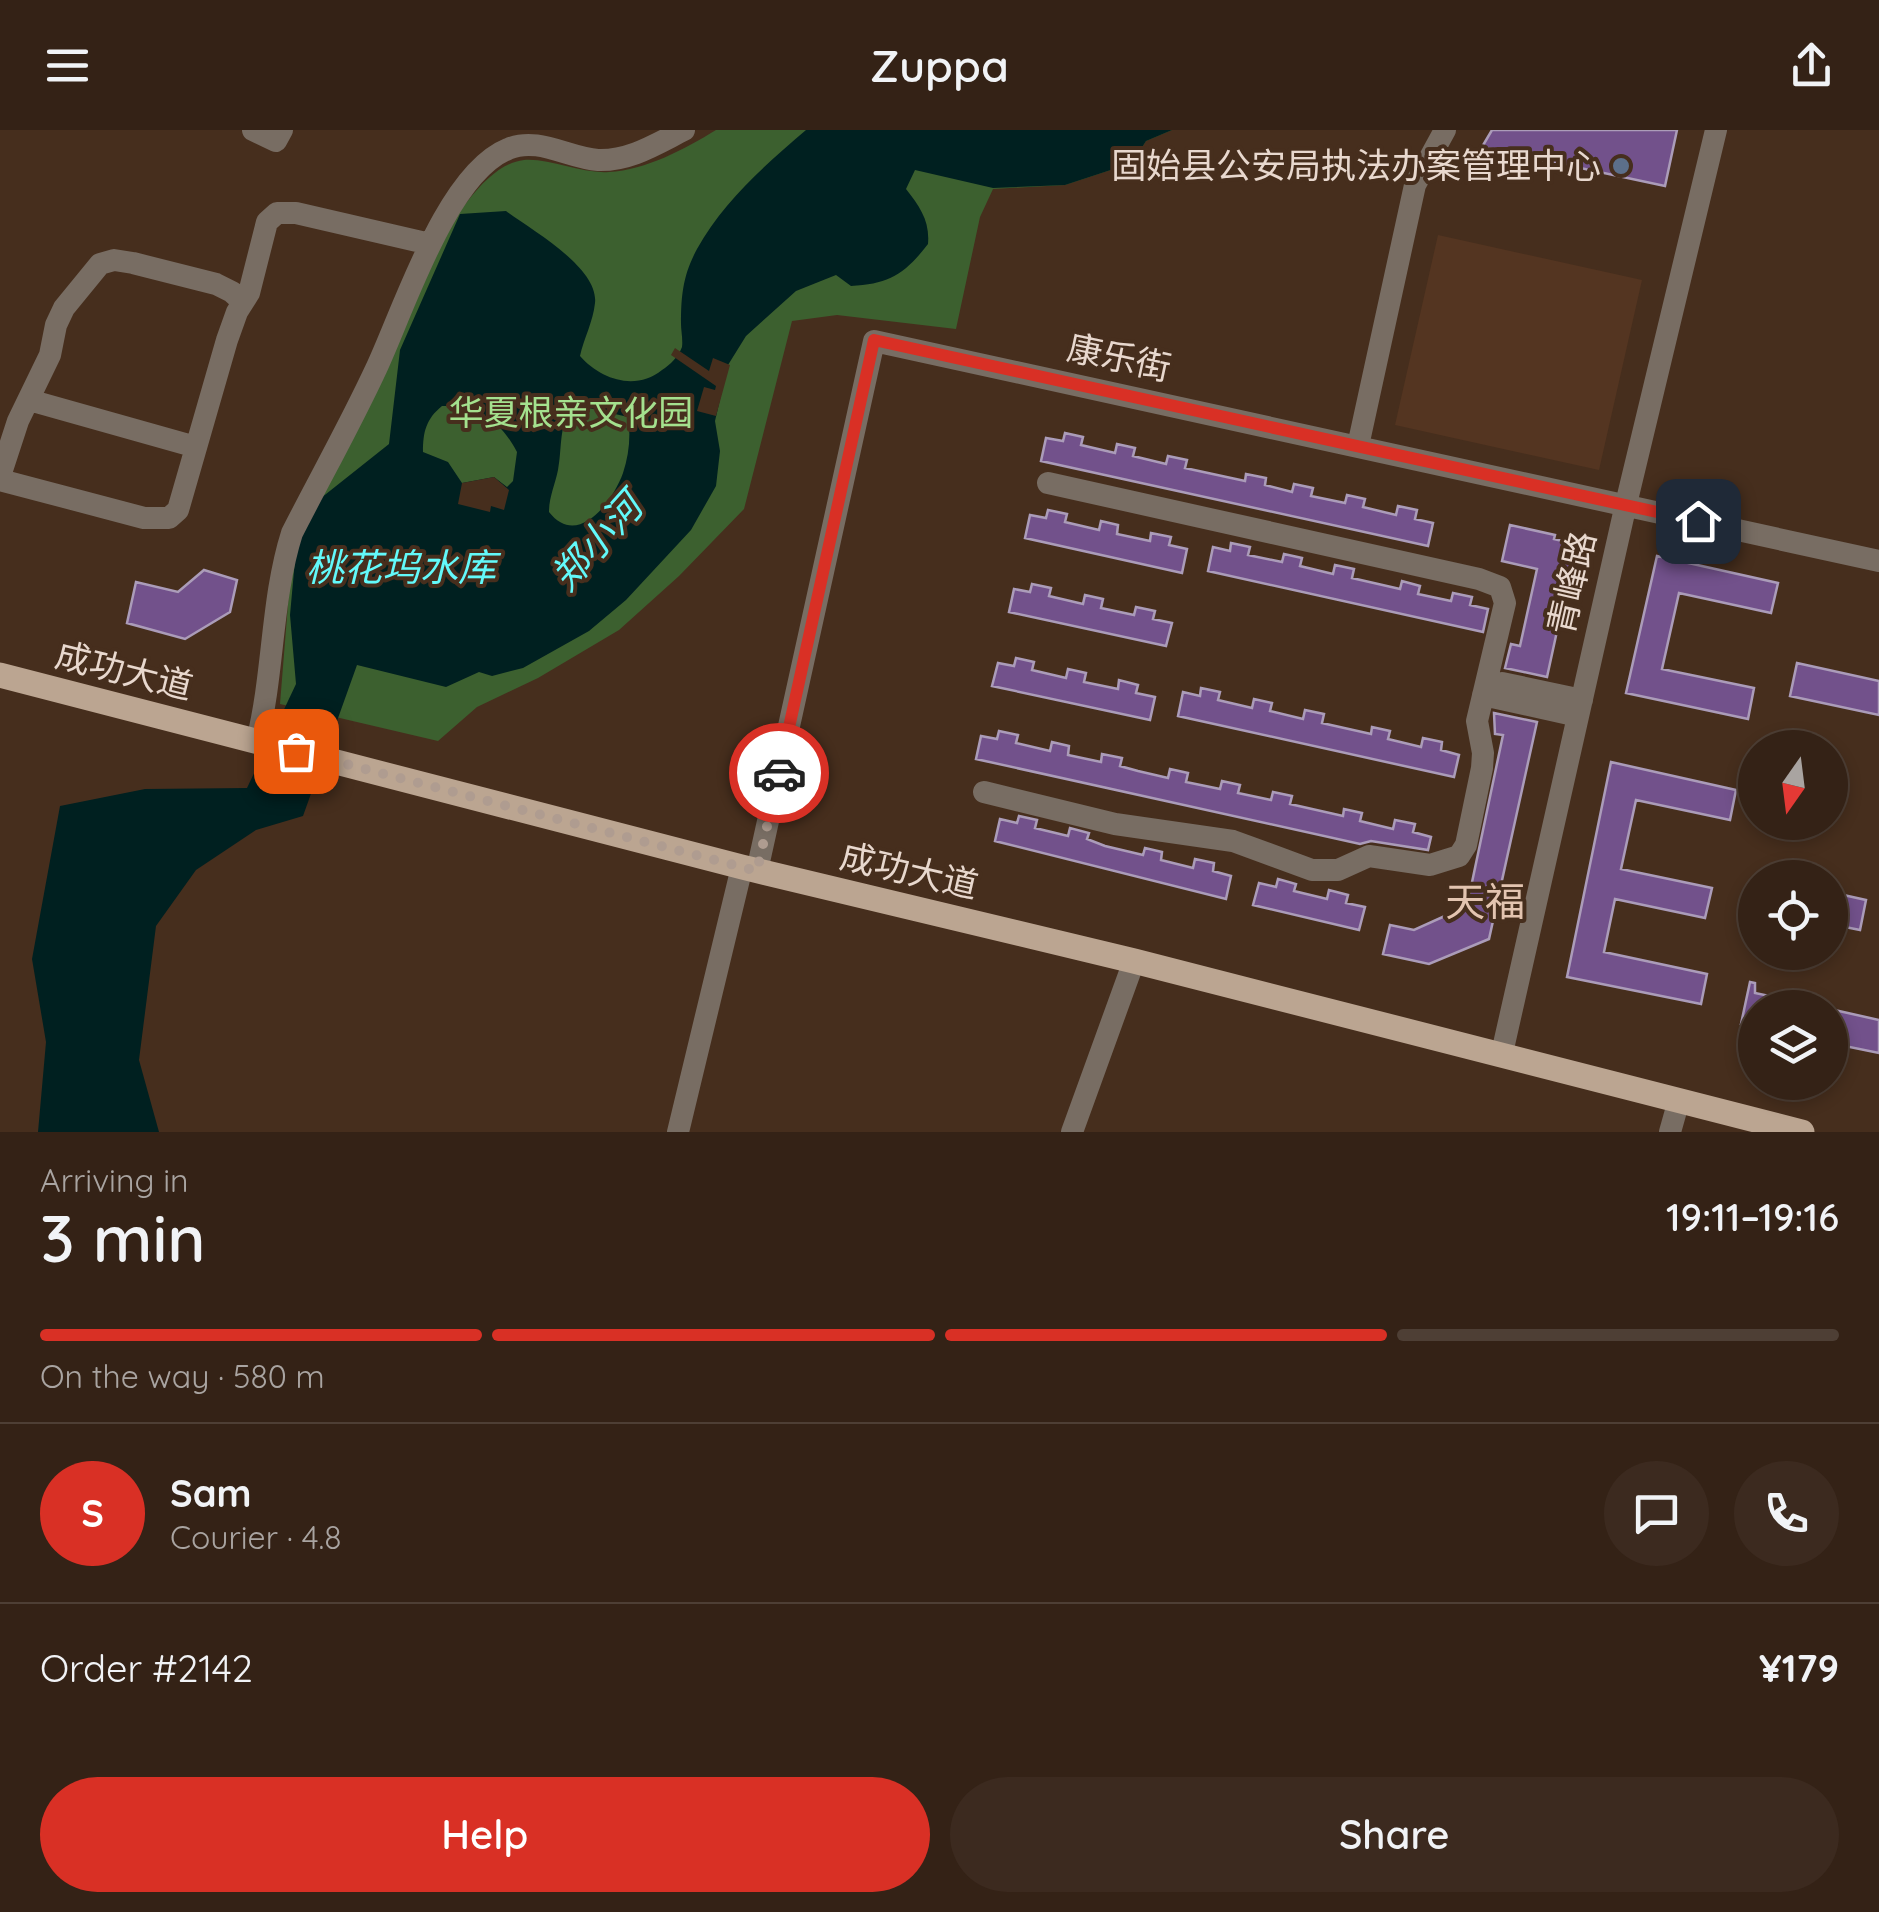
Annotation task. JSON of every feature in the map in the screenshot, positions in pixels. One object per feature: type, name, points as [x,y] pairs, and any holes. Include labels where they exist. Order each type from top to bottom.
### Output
[{"type":"main road","name":"成功大道","points":[[0,675],[750,869],[1134,961],[1802,1132]]},
{"type":"street","points":[[253,130],[276,141],[282,130]]},
{"type":"street","points":[[260,742],[283,562],[292,533],[377,368],[430,244],[452,206],[480,170],[506,150],[533,145],[597,160],[626,157],[684,130]]},
{"type":"street","points":[[1358,446],[1415,186],[1445,130]]},
{"type":"street","name":"青峰路","points":[[1502,1053],[1626,504],[1716,130]]},
{"type":"street","points":[[243,302],[216,284],[133,263],[114,260],[100,264],[64,308],[50,355],[18,421],[0,478],[144,518],[169,518],[178,510],[228,340],[249,293],[267,222],[278,212],[296,213],[430,244]]},
{"type":"street","name":"康乐街","points":[[750,869],[874,340],[1879,561]]},
{"type":"street","points":[[29,400],[196,447]]},
{"type":"street","points":[[984,792],[1115,824],[1233,841],[1312,870],[1338,870],[1370,856],[1440,864],[1459,856],[1466,845],[1482,768],[1484,753],[1476,728],[1505,602],[1500,588],[1210,517],[1048,483]]},
{"type":"street","points":[[1485,687],[1580,708]]},
{"type":"street","points":[[678,1132],[750,869]]},
{"type":"street","points":[[1072,1132],[1134,961]]},
{"type":"street","points":[[1670,1132],[1679,1100]]},
{"type":"shaded area","points":[[1438,235],[1642,280],[1599,470],[1395,425]]},
{"type":"green space","name":"华夏根亲文化园","points":[[716,130],[1172,130],[1146,141],[1132,163],[1065,185],[993,189],[980,217],[956,329],[837,315],[792,321],[744,509],[619,630],[538,678],[477,707],[438,741],[280,704],[293,542],[438,245],[463,207],[485,181],[510,164],[534,160],[599,172],[623,170],[665,157]]},
{"type":"water","name":"桃花坞水库","points":[[806,130],[1172,130],[1146,141],[1132,163],[1065,185],[993,188],[915,170],[906,189],[923,215],[928,244],[904,270],[886,280],[851,286],[836,275],[796,291],[746,336],[728,365],[715,421],[720,451],[716,486],[691,530],[626,600],[589,631],[523,668],[492,676],[479,672],[446,687],[357,665],[303,816],[256,830],[196,870],[156,926],[139,1060],[159,1132],[38,1132],[46,1042],[32,959],[60,806],[145,789],[247,788],[296,684],[290,615],[297,538],[321,498],[389,444],[400,350],[460,214],[506,211],[575,264],[593,290],[595,303],[580,356],[608,377],[641,380],[665,368],[681,350],[684,285],[692,258],[707,232],[746,185]],"holes":[[[442,406],[478,412],[503,431],[517,452],[513,481],[507,487],[494,477],[462,483],[448,462],[423,452],[426,426]],[[589,408],[628,417],[628,452],[623,473],[603,507],[583,523],[571,525],[560,522],[549,512],[550,501],[566,418],[569,411]]]},
{"type":"pier","points":[[675,348],[709,371],[713,358],[730,365],[716,416],[697,411],[704,387],[715,390],[716,386],[671,355]]},
{"type":"pier","points":[[494,477],[509,490],[504,510],[491,506],[490,512],[458,504],[462,483]]},
{"type":"building","name":"固始县公安局执法办案管理中心","points":[[1492,130],[1677,130],[1665,186],[1482,147]]},
{"type":"building","points":[[1065,433],[1083,437],[1081,445],[1115,453],[1117,444],[1135,448],[1133,456],[1166,464],[1168,456],[1187,460],[1185,468],[1245,481],[1246,474],[1266,478],[1265,485],[1292,492],[1294,484],[1313,488],[1311,496],[1345,503],[1347,495],[1365,499],[1363,507],[1396,515],[1398,506],[1417,510],[1415,519],[1433,523],[1428,546],[1041,461],[1046,438],[1063,441]]},
{"type":"building","points":[[1048,510],[1067,514],[1065,522],[1099,530],[1101,521],[1118,525],[1117,534],[1150,541],[1151,533],[1171,537],[1169,545],[1187,549],[1182,573],[1025,538],[1030,515],[1046,518]]},
{"type":"building","points":[[1510,525],[1576,544],[1547,677],[1505,668],[1511,644],[1520,646],[1537,569],[1502,561]]},
{"type":"building","points":[[1231,543],[1250,547],[1248,555],[1282,562],[1284,554],[1302,558],[1300,566],[1333,574],[1335,565],[1354,569],[1352,578],[1400,589],[1402,581],[1420,586],[1418,594],[1451,601],[1453,593],[1472,597],[1470,605],[1488,609],[1483,632],[1208,571],[1213,547],[1230,551]]},
{"type":"building","points":[[1657,556],[1778,583],[1771,613],[1679,593],[1662,669],[1754,688],[1748,719],[1626,693]]},
{"type":"building","points":[[204,570],[237,580],[230,612],[185,639],[127,623],[136,582],[178,592]]},
{"type":"building","points":[[1032,584],[1051,588],[1049,596],[1083,604],[1085,595],[1103,599],[1101,608],[1134,615],[1136,607],[1155,611],[1153,619],[1172,623],[1166,646],[1009,612],[1014,589],[1030,592]]},
{"type":"building","points":[[1016,658],[1034,662],[1032,670],[1066,678],[1068,669],[1086,673],[1084,682],[1118,689],[1119,680],[1138,685],[1136,693],[1155,697],[1150,720],[992,686],[998,663],[1014,666]]},
{"type":"building","points":[[1797,663],[1879,681],[1879,715],[1790,696]]},
{"type":"building","points":[[1201,688],[1220,692],[1218,700],[1252,708],[1254,699],[1272,703],[1270,711],[1303,719],[1305,710],[1324,714],[1322,723],[1371,734],[1372,727],[1390,731],[1388,739],[1421,747],[1423,738],[1442,742],[1441,750],[1459,755],[1454,777],[1178,716],[1183,692],[1200,696]]},
{"type":"building","points":[[1494,713],[1537,722],[1489,939],[1429,964],[1383,954],[1390,925],[1414,930],[1467,906],[1503,735],[1495,734]]},
{"type":"building","points":[[999,731],[1018,735],[1016,743],[1050,751],[1052,742],[1069,746],[1068,755],[1101,762],[1102,754],[1122,758],[1120,766],[1168,778],[1170,769],[1188,773],[1186,782],[1220,789],[1222,781],[1240,785],[1238,793],[1271,800],[1273,792],[1292,796],[1290,804],[1343,816],[1344,809],[1362,813],[1360,821],[1393,829],[1395,820],[1415,824],[1413,832],[1431,837],[1428,850],[1371,841],[1360,844],[976,759],[981,736],[997,739]]},
{"type":"building","points":[[1611,762],[1736,790],[1730,820],[1636,800],[1621,869],[1712,888],[1705,918],[1615,899],[1604,952],[1707,974],[1701,1004],[1567,977]]},
{"type":"building","points":[[1019,816],[1037,820],[1035,828],[1068,836],[1070,828],[1089,833],[1087,839],[1105,846],[1143,855],[1145,848],[1162,852],[1161,860],[1193,868],[1195,859],[1214,863],[1213,871],[1231,876],[1226,899],[995,841],[1000,819],[1017,823]]},
{"type":"building","points":[[1278,879],[1296,884],[1294,891],[1327,899],[1329,890],[1348,895],[1346,903],[1365,907],[1359,930],[1253,905],[1259,883],[1276,887]]},
{"type":"building","points":[[1848,896],[1866,900],[1860,930],[1848,928]]},
{"type":"building","points":[[1848,1013],[1879,1020],[1879,1053],[1848,1047]]},
{"type":"way so far","points":[[296,751],[757,871],[779,773]]},
{"type":"place","name":"固始县公安局执法办案管理中心","points":[[1621,166]]},
{"type":"district","name":"天福","points":[[1485,902]]},
{"type":"route","points":[[779,773],[874,340],[1698,521]]},
{"type":"water label","name":"郑小河","points":[[597,542]]}]
